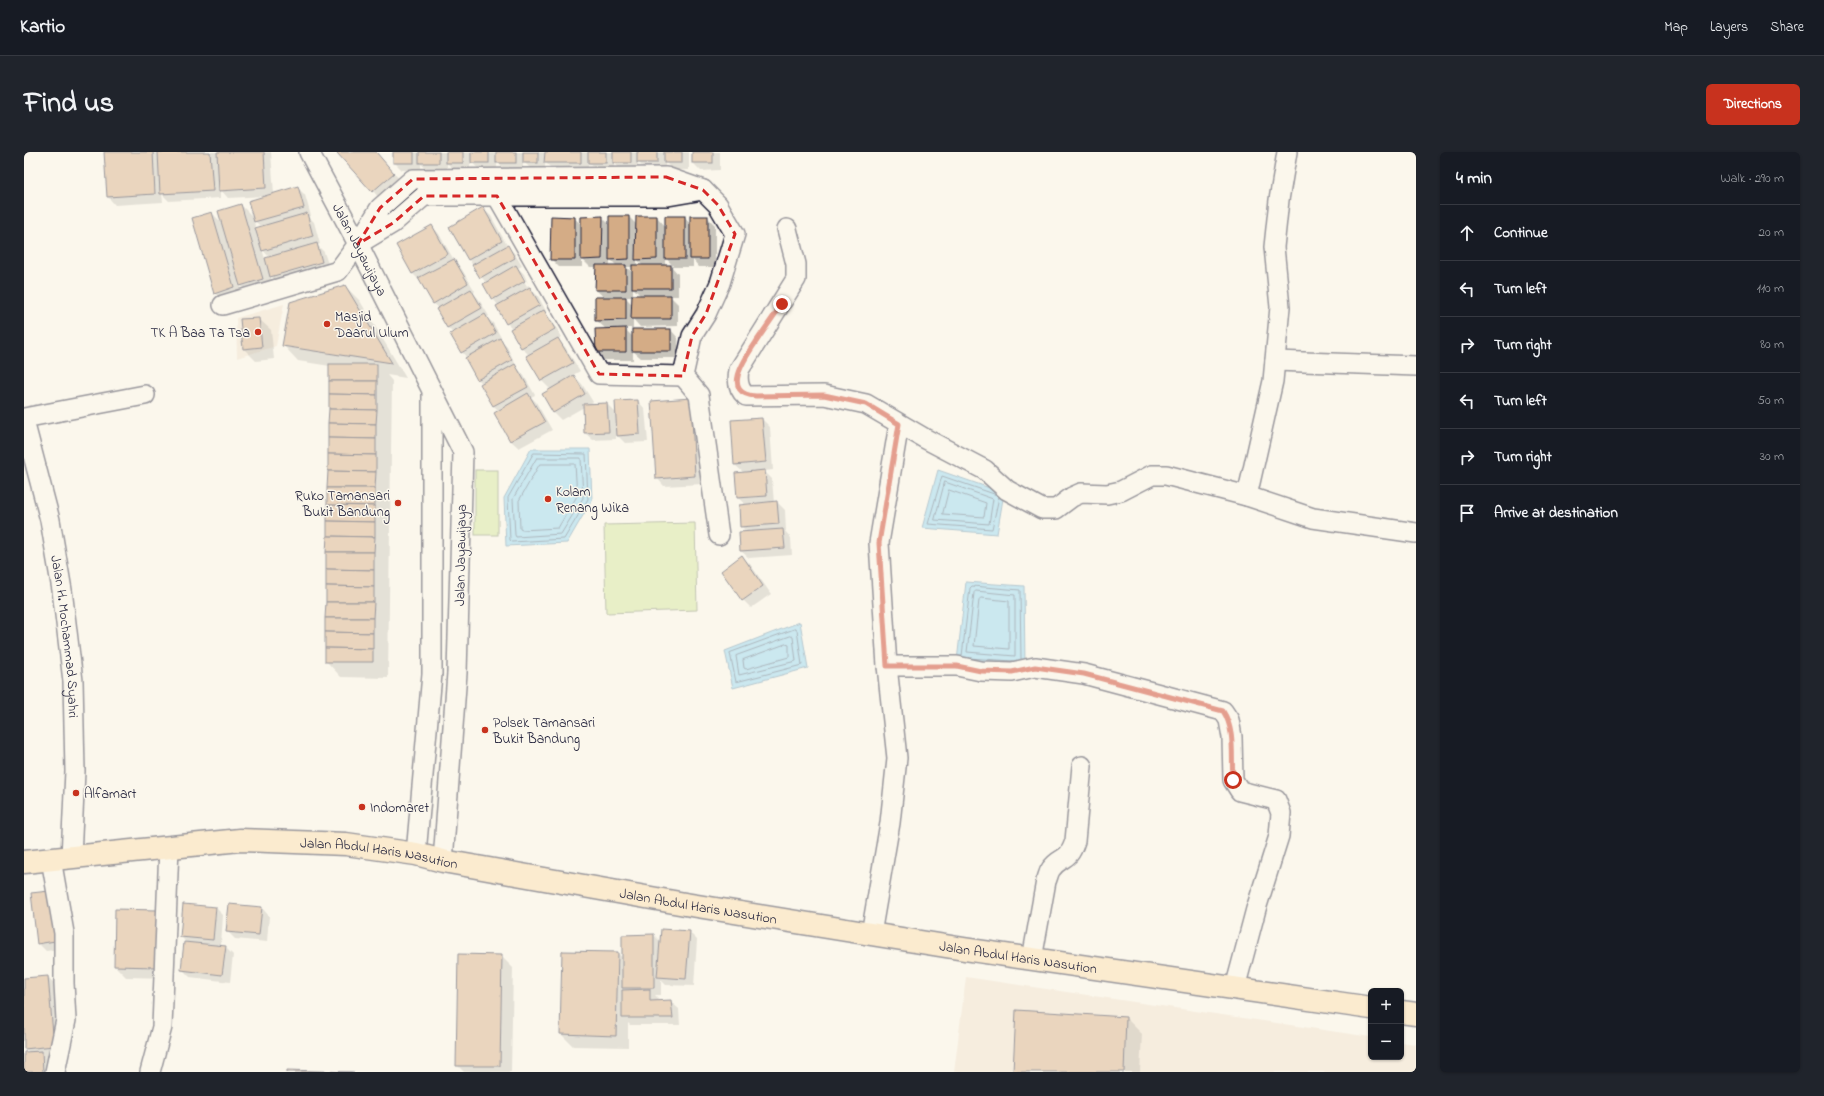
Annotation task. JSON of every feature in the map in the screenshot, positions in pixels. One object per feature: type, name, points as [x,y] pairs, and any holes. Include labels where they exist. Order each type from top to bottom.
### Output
[{"type":"highway","name":"Jalan Abdul Haris Nasution","points":[[24,862],[240,840],[346,844],[416,854],[443,861],[685,904],[871,934],[1368,1008]]},
{"type":"highway","points":[[1404,1012],[1416,1014]]},
{"type":"street","name":"Jalan Jayawijaya","points":[[309,152],[358,244],[463,452],[454,728],[443,861]]},
{"type":"street","points":[[1247,496],[1273,381],[1280,307],[1274,247],[1279,200],[1287,152]]},
{"type":"street","points":[[223,304],[338,271],[358,244],[380,208],[413,179],[666,177],[703,190],[718,205],[735,234],[720,283],[706,314],[692,336],[683,376]]},
{"type":"street","points":[[488,178],[599,374],[683,376],[699,394],[719,535]]},
{"type":"street","points":[[358,244],[393,223],[424,196],[668,196],[703,190]]},
{"type":"street","points":[[787,229],[796,264],[796,279],[782,304],[742,362],[738,378],[742,392],[746,396],[824,395],[866,404],[899,424],[985,470],[1007,490],[1042,509],[1056,509],[1072,497],[1081,493],[1107,494],[1121,491],[1152,476],[1166,475],[1247,496],[1313,518],[1416,533]]},
{"type":"street","points":[[1275,361],[1416,366]]},
{"type":"street","name":"Jalan Jayawijaya","points":[[416,854],[432,674],[432,389]]},
{"type":"street","points":[[24,418],[145,395]]},
{"type":"street","name":"Jalan H. Mochammad Syahri","points":[[24,421],[50,520],[62,590],[73,681],[74,771],[61,858],[66,1020],[55,1072]]},
{"type":"street","points":[[871,934],[890,823],[896,758],[887,666],[879,543],[899,424]]},
{"type":"street","points":[[887,666],[957,666],[981,671],[1012,672],[1035,667],[1084,674],[1223,711],[1229,720],[1232,737],[1233,780],[1240,791],[1276,800],[1281,813],[1279,836],[1256,909],[1235,988]]},
{"type":"street","points":[[1032,959],[1046,881],[1050,870],[1067,857],[1072,851],[1075,841],[1082,766]]},
{"type":"street","points":[[150,1072],[162,1027],[169,847]]},
{"type":"highlighted area","points":[[666,177],[703,190],[718,205],[735,234],[706,314],[692,336],[683,376],[599,374],[497,196],[424,196],[393,223],[358,244],[380,208],[413,179]]},
{"type":"shaded area","name":"TK A Baa Ta Tsa","points":[[284,304],[276,346],[237,358],[236,318]]},
{"type":"shaded area","points":[[966,977],[1368,1037],[1368,1060],[1404,1060],[1404,1042],[1416,1044],[1416,1072],[954,1072]]},
{"type":"green space","points":[[475,470],[498,470],[498,535],[475,535]]},
{"type":"green space","points":[[695,523],[697,610],[606,613],[604,525]]},
{"type":"water","name":"Kolam Renang Wika","points":[[531,449],[590,449],[592,500],[567,543],[506,546],[504,498]]},
{"type":"water","points":[[938,470],[1004,493],[997,534],[922,528]]},
{"type":"water","points":[[966,582],[1024,586],[1025,666],[957,661]]},
{"type":"water","points":[[800,622],[808,668],[733,688],[725,651]]},
{"type":"building","points":[[104,152],[153,152],[155,194],[107,197]]},
{"type":"building","points":[[158,152],[210,152],[213,191],[160,194]]},
{"type":"building","points":[[217,152],[264,152],[266,188],[219,191]]},
{"type":"building","points":[[376,152],[394,173],[372,192],[337,153]]},
{"type":"building","points":[[393,152],[414,152],[414,163],[393,163]]},
{"type":"building","points":[[419,152],[439,152],[439,163],[419,163]]},
{"type":"building","points":[[446,152],[463,152],[463,163],[446,163]]},
{"type":"building","points":[[471,152],[489,152],[489,163],[471,163]]},
{"type":"building","points":[[496,152],[516,152],[516,163],[496,163]]},
{"type":"building","points":[[523,152],[538,152],[538,163],[523,163]]},
{"type":"building","points":[[545,152],[581,152],[581,163],[544,163]]},
{"type":"building","points":[[588,152],[606,152],[606,163],[588,163]]},
{"type":"building","points":[[613,152],[631,152],[631,163],[613,163]]},
{"type":"building","points":[[637,152],[657,152],[657,163],[637,163]]},
{"type":"building","points":[[664,152],[682,152],[682,163],[664,163]]},
{"type":"building","points":[[692,152],[713,152],[713,163],[692,163]]},
{"type":"building","points":[[298,186],[304,208],[254,222],[248,201]]},
{"type":"building","points":[[241,204],[263,279],[240,286],[218,211]]},
{"type":"building","points":[[483,207],[502,241],[468,260],[449,227]]},
{"type":"building","points":[[212,212],[234,287],[214,294],[192,218]]},
{"type":"building","points":[[307,213],[313,236],[262,251],[255,228]]},
{"type":"building","points":[[551,216],[575,217],[575,260],[550,260]]},
{"type":"building","points":[[603,216],[602,259],[581,260],[581,217]]},
{"type":"building","points":[[609,216],[629,216],[629,259],[609,260]]},
{"type":"building","points":[[636,216],[657,216],[657,259],[635,260]]},
{"type":"building","points":[[665,216],[685,216],[685,259],[665,259]]},
{"type":"building","points":[[690,216],[708,216],[708,259],[690,259]]},
{"type":"building","points":[[432,225],[448,254],[412,274],[396,245]]},
{"type":"building","points":[[317,243],[322,262],[270,277],[265,258]]},
{"type":"building","points":[[508,245],[515,258],[480,278],[472,265]]},
{"type":"building","points":[[454,259],[468,283],[433,304],[418,278]]},
{"type":"building","points":[[516,265],[525,281],[492,300],[483,284]]},
{"type":"building","points":[[596,265],[626,265],[626,290],[595,290]]},
{"type":"building","points":[[632,265],[671,265],[671,288],[632,288]]},
{"type":"building","name":"Masjid Daarul Ulum","points":[[345,285],[392,363],[282,346],[290,302]]},
{"type":"building","points":[[530,287],[540,305],[506,324],[496,306]]},
{"type":"building","points":[[471,289],[482,308],[447,328],[436,309]]},
{"type":"building","points":[[632,295],[671,295],[671,319],[631,319]]},
{"type":"building","points":[[595,297],[626,297],[626,320],[595,321]]},
{"type":"building","points":[[544,310],[555,329],[521,348],[510,329]]},
{"type":"building","points":[[485,314],[496,333],[461,353],[450,334]]},
{"type":"building","points":[[259,318],[262,347],[243,349],[240,319]]},
{"type":"building","points":[[626,328],[626,352],[596,352],[595,329]]},
{"type":"building","points":[[632,329],[671,329],[671,351],[632,351]]},
{"type":"building","points":[[500,338],[512,360],[477,380],[465,358]]},
{"type":"building","points":[[558,338],[573,363],[541,381],[526,356]]},
{"type":"building","points":[[329,364],[377,364],[377,381],[329,381]]},
{"type":"building","points":[[515,364],[528,387],[493,406],[480,384]]},
{"type":"building","points":[[574,375],[585,394],[553,413],[542,394]]},
{"type":"building","points":[[329,381],[377,381],[377,395],[329,394]]},
{"type":"building","points":[[528,393],[545,422],[510,441],[494,413]]},
{"type":"building","points":[[329,394],[377,395],[377,410],[329,409]]},
{"type":"building","points":[[691,398],[695,476],[656,479],[651,401]]},
{"type":"building","points":[[638,400],[640,434],[617,436],[615,401]]},
{"type":"building","points":[[607,403],[609,432],[584,433],[583,404]]},
{"type":"building","points":[[329,409],[377,410],[376,424],[328,423]]},
{"type":"building","points":[[762,418],[766,462],[734,465],[731,420]]},
{"type":"building","points":[[328,423],[376,424],[376,439],[328,438]]},
{"type":"building","points":[[328,438],[376,439],[376,455],[328,454]]},
{"type":"building","points":[[328,454],[376,455],[376,472],[328,471]]},
{"type":"building","points":[[765,470],[767,496],[737,498],[735,473]]},
{"type":"building","points":[[328,471],[376,472],[375,488],[327,488]]},
{"type":"building","points":[[327,488],[375,488],[375,506],[327,505]]},
{"type":"building","points":[[777,501],[779,524],[740,527],[739,505]]},
{"type":"building","points":[[327,505],[375,506],[375,522],[327,521]]},
{"type":"building","points":[[327,521],[375,522],[375,537],[327,536]]},
{"type":"building","points":[[783,529],[785,548],[740,551],[739,532]]},
{"type":"building","points":[[327,536],[375,537],[374,552],[326,552]]},
{"type":"building","points":[[326,552],[374,552],[374,570],[326,569]]},
{"type":"building","points":[[742,555],[763,586],[742,601],[721,571]]},
{"type":"building","points":[[326,569],[374,570],[374,587],[326,586]]},
{"type":"building","points":[[326,586],[374,587],[374,602],[326,602]]},
{"type":"building","points":[[326,602],[374,602],[373,618],[325,618]]},
{"type":"building","points":[[325,618],[373,618],[373,633],[325,632]]},
{"type":"building","points":[[325,632],[373,633],[373,649],[325,648]]},
{"type":"building","points":[[325,648],[373,649],[373,662],[325,662]]},
{"type":"building","points":[[49,891],[55,941],[37,944],[31,893]]},
{"type":"building","points":[[183,904],[216,907],[213,940],[180,937]]},
{"type":"building","points":[[229,904],[262,907],[259,935],[226,932]]},
{"type":"building","points":[[115,909],[157,910],[156,967],[114,966]]},
{"type":"building","points":[[661,929],[690,931],[686,979],[657,977]]},
{"type":"building","points":[[654,934],[654,988],[622,988],[622,935]]},
{"type":"building","points":[[184,942],[226,946],[222,975],[181,970]]},
{"type":"building","points":[[562,951],[618,952],[616,1036],[560,1034]]},
{"type":"building","points":[[458,954],[502,955],[500,1066],[456,1066]]},
{"type":"building","points":[[48,976],[54,1046],[24,1049],[24,978]]},
{"type":"building","points":[[650,989],[650,1001],[671,1000],[673,1018],[622,1018],[622,990]]},
{"type":"building","points":[[1016,1010],[1126,1017],[1124,1072],[1013,1072]]},
{"type":"building","points":[[42,1051],[43,1072],[24,1072],[24,1052]]},
{"type":"building","points":[[287,1070],[354,1072],[287,1072]]},
{"type":"place","name":"Masjid Daarul Ulum","points":[[327,324]]},
{"type":"place","name":"TK A Baa Ta Tsa","points":[[258,332]]},
{"type":"place","name":"Kolam Renang Wika","points":[[548,499]]},
{"type":"place","name":"Ruko Tamansari Bukit Bandung","points":[[398,503]]},
{"type":"place","name":"Polsek Tamansari Bukit Bandung","points":[[485,730]]},
{"type":"place","name":"Alfamart","points":[[76,793]]},
{"type":"place","name":"Indomaret","points":[[362,807]]},
{"type":"route","points":[[782,304],[742,362],[739,370],[738,384],[742,392],[746,396],[824,395],[866,404],[899,424],[879,543],[887,666],[957,666],[981,671],[1012,672],[1035,667],[1084,674],[1223,711],[1229,720],[1232,737],[1231,759],[1233,780]]}]
